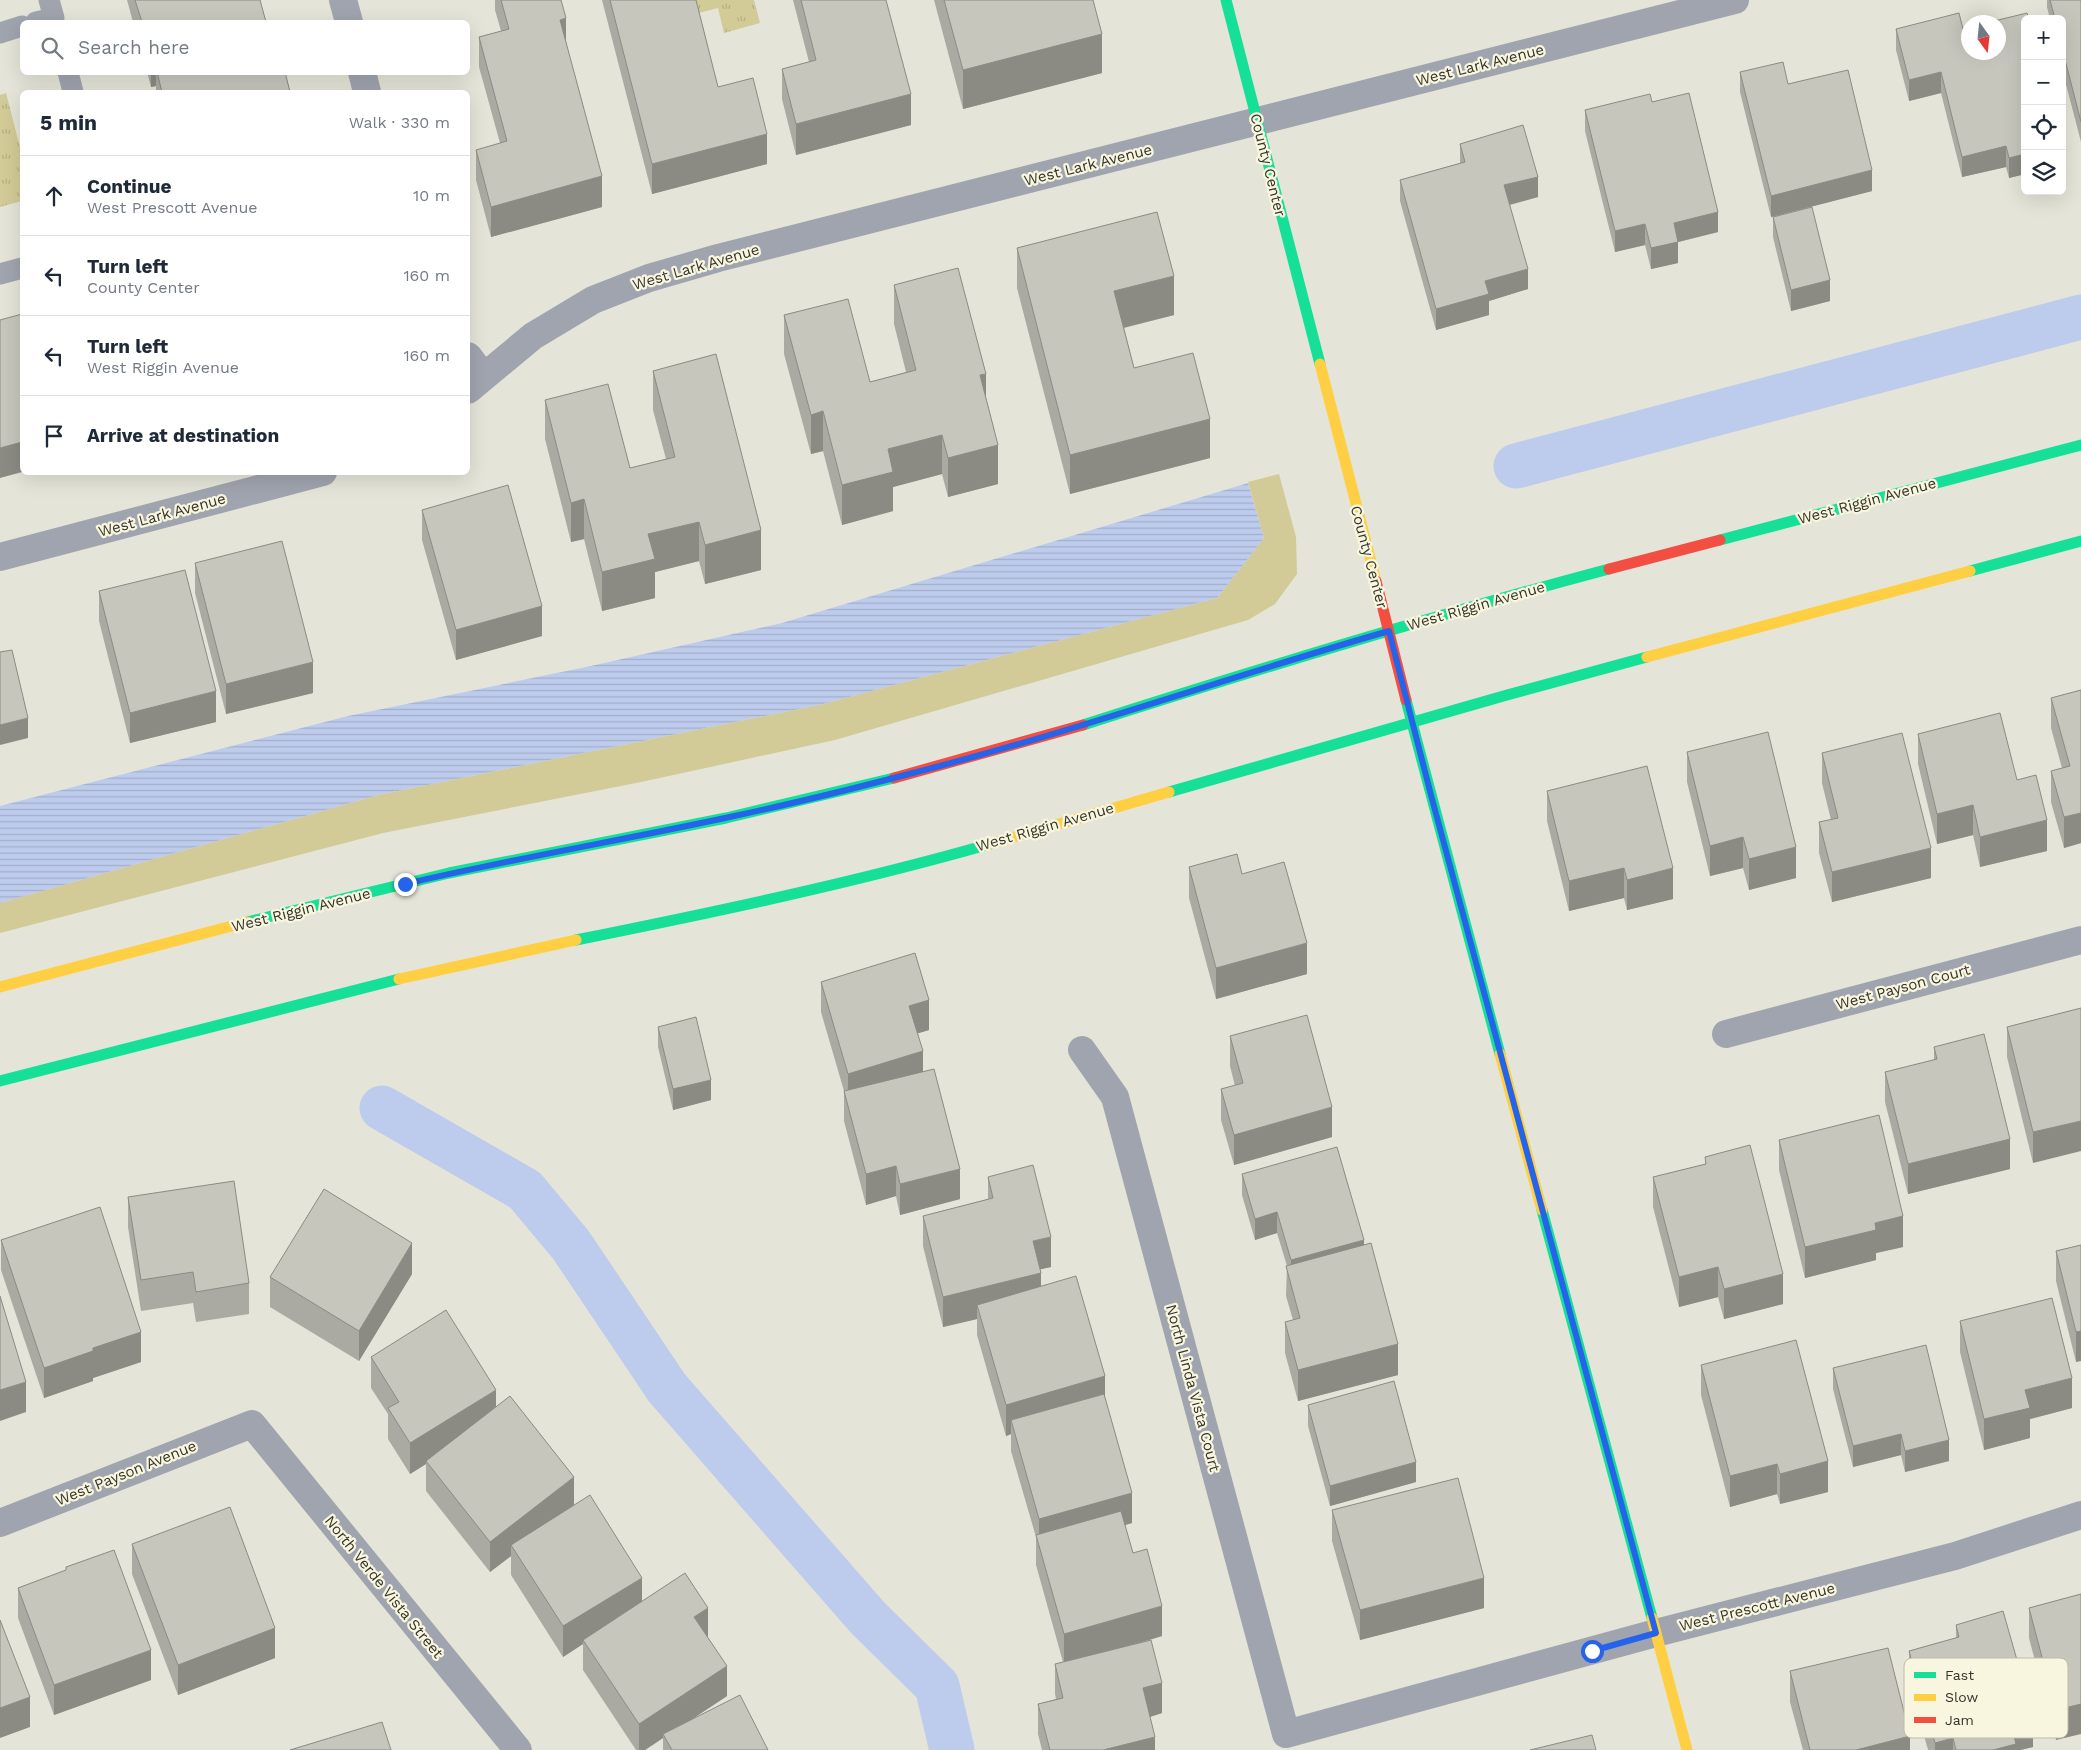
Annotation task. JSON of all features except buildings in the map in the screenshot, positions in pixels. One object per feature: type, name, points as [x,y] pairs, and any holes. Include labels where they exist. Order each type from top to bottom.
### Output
[{"type":"main road","name":"County Center","points":[[1226,0],[1412,723],[1687,1750]]},
{"type":"main road","name":"West Riggin Avenue","points":[[0,987],[405,884],[496,863],[726,818],[913,773],[1050,736],[1297,657],[1502,597],[2081,445]]},
{"type":"main road","name":"West Riggin Avenue","points":[[0,1081],[384,982],[524,950],[709,914],[943,857],[1526,690],[2081,541]]},
{"type":"street","points":[[343,0],[348,20]]},
{"type":"street","name":"West Lark Avenue","points":[[473,374],[593,300],[649,278],[1257,122],[1659,9],[1735,0]]},
{"type":"street","points":[[363,75],[366,90]]},
{"type":"street","name":"West Lark Avenue","points":[[0,557],[312,475]]},
{"type":"street","name":"West Payson Court","points":[[1726,1034],[2081,940]]},
{"type":"street","name":"North Linda Vista Court","points":[[1082,1050],[1115,1098],[1286,1734]]},
{"type":"street","name":"West Payson Avenue","points":[[0,1523],[252,1424]]},
{"type":"street","name":"North Verde Vista Street","points":[[252,1424],[518,1750]]},
{"type":"street","name":"West Prescott Avenue","points":[[1286,1734],[1656,1633],[1955,1556],[2081,1515]]},
{"type":"lane","points":[[0,32],[20,27]]},
{"type":"lane","points":[[69,75],[72,90]]},
{"type":"lane","points":[[0,274],[20,269]]},
{"type":"green space","points":[[691,0],[754,0],[760,23],[724,33],[718,8],[695,14]]},
{"type":"green space","points":[[6,93],[20,147],[20,202],[0,207],[0,95]]},
{"type":"green space","points":[[1279,474],[1296,537],[1297,574],[1275,604],[1248,620],[835,740],[641,782],[383,833],[0,933],[0,903],[378,795],[823,704],[1217,598],[1264,538],[1248,482]]},
{"type":"water","points":[[1248,483],[1264,538],[1217,598],[823,704],[378,795],[0,903],[0,806],[348,716],[591,666],[782,623]]},
{"type":"waterway","points":[[1516,466],[2081,317]]},
{"type":"waterway","points":[[382,1108],[525,1190],[571,1245],[667,1388],[868,1618],[937,1686],[952,1750]]},
{"type":"traffic: fast","points":[[1226,0],[1320,364]]},
{"type":"traffic: fast","points":[[1720,540],[2081,445]]},
{"type":"traffic: fast","points":[[1970,571],[2081,541]]},
{"type":"traffic: fast","points":[[1083,725],[1345,644],[1609,569]]},
{"type":"traffic: fast","points":[[1169,792],[1647,657]]},
{"type":"traffic: fast","points":[[1406,700],[1500,1054]]},
{"type":"traffic: fast","points":[[247,922],[449,873],[726,818],[894,778]]},
{"type":"traffic: fast","points":[[576,940],[784,896],[887,872],[990,844]]},
{"type":"traffic: fast","points":[[0,1081],[399,979]]},
{"type":"traffic: fast","points":[[1542,1210],[1652,1618]]},
{"type":"traffic: slow","points":[[1320,364],[1376,581]]},
{"type":"traffic: slow","points":[[1647,657],[1970,571]]},
{"type":"traffic: slow","points":[[990,844],[1169,792]]},
{"type":"traffic: slow","points":[[0,987],[247,922]]},
{"type":"traffic: slow","points":[[399,979],[576,940]]},
{"type":"traffic: slow","points":[[1500,1054],[1542,1210]]},
{"type":"traffic: slow","points":[[1652,1618],[1687,1750]]},
{"type":"traffic: jam","points":[[1609,569],[1720,540]]},
{"type":"traffic: jam","points":[[1376,581],[1406,700]]},
{"type":"traffic: jam","points":[[894,778],[1083,725]]},
{"type":"route","points":[[405,884],[496,863],[726,818],[913,773],[1097,722],[1297,657],[1389,631],[1431,795],[1656,1633],[1592,1651]]}]
